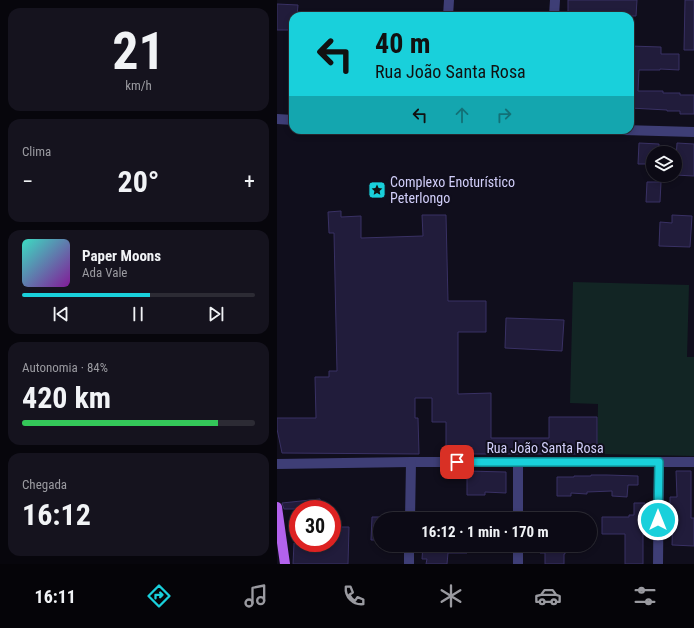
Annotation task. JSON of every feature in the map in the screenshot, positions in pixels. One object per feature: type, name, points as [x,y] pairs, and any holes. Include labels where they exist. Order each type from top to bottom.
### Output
[{"type":"main road","points":[[277,508],[285,564]]},
{"type":"street","points":[[448,12],[449,0]]},
{"type":"street","points":[[554,12],[555,0]]},
{"type":"street","points":[[277,119],[289,120]]},
{"type":"street","points":[[634,130],[694,132]]},
{"type":"street","points":[[410,512],[411,462]]},
{"type":"street","name":"Rua João Santa Rosa","points":[[277,464],[411,462],[694,462]]},
{"type":"street","points":[[518,462],[518,512]]},
{"type":"street","points":[[658,564],[659,462]]},
{"type":"street","points":[[409,552],[409,564]]},
{"type":"street","points":[[518,552],[518,564]]},
{"type":"green space","points":[[573,282],[689,285],[687,357],[694,357],[694,456],[597,454],[598,404],[570,403]]},
{"type":"building","points":[[568,0],[637,0],[636,16],[634,16],[634,12],[568,12]]},
{"type":"building","points":[[685,0],[694,0],[694,50],[684,50]]},
{"type":"building","points":[[277,4],[298,5],[297,12],[289,12],[289,30],[277,30]]},
{"type":"building","points":[[634,46],[661,47],[661,54],[679,54],[679,70],[639,70],[638,91],[663,91],[663,93],[694,95],[694,114],[680,114],[680,111],[634,108]]},
{"type":"building","points":[[639,143],[659,144],[659,146],[646,146],[646,164],[638,164]]},
{"type":"building","points":[[677,143],[694,144],[694,176],[682,175],[682,146],[677,146]]},
{"type":"building","points":[[647,182],[661,182],[660,202],[646,202]]},
{"type":"building","points":[[341,211],[341,217],[361,216],[361,238],[423,236],[422,215],[446,215],[448,301],[486,301],[486,332],[458,332],[458,394],[491,393],[491,438],[549,438],[549,417],[597,417],[597,454],[446,454],[446,422],[432,422],[432,398],[415,398],[415,418],[418,418],[419,454],[282,453],[277,429],[277,418],[316,418],[315,377],[329,377],[329,371],[337,371],[334,233],[329,233],[328,212]]},
{"type":"building","points":[[672,215],[692,216],[690,247],[659,246],[660,222],[672,223]]},
{"type":"building","points":[[506,318],[564,320],[562,351],[505,348]]},
{"type":"building","points":[[467,471],[506,472],[506,493],[485,492],[485,495],[467,495]]},
{"type":"building","points":[[676,471],[691,471],[691,518],[694,518],[694,546],[672,545],[673,513],[670,513],[670,497],[677,497]]},
{"type":"building","points":[[591,475],[638,476],[638,485],[628,485],[627,497],[612,496],[612,491],[587,492],[587,494],[571,493],[571,496],[557,496],[557,477]]},
{"type":"building","points":[[289,502],[289,509],[284,509],[282,503]]},
{"type":"building","points":[[634,503],[645,503],[643,564],[625,564],[625,534],[602,534],[602,517],[629,517],[629,515],[634,515]]},
{"type":"building","points":[[372,517],[373,517],[373,540],[371,540]]},
{"type":"building","points":[[341,527],[349,527],[348,564],[293,564],[294,552],[341,552]]},
{"type":"building","points":[[422,552],[467,552],[448,553],[447,564],[426,564],[427,559],[422,559]]},
{"type":"building","points":[[565,552],[564,564],[545,564],[545,553],[540,553]]},
{"type":"place","name":"Complexo Enoturístico Peterlongo","points":[[377,190]]},
{"type":"route","points":[[457,462],[659,462],[658,520]]}]
